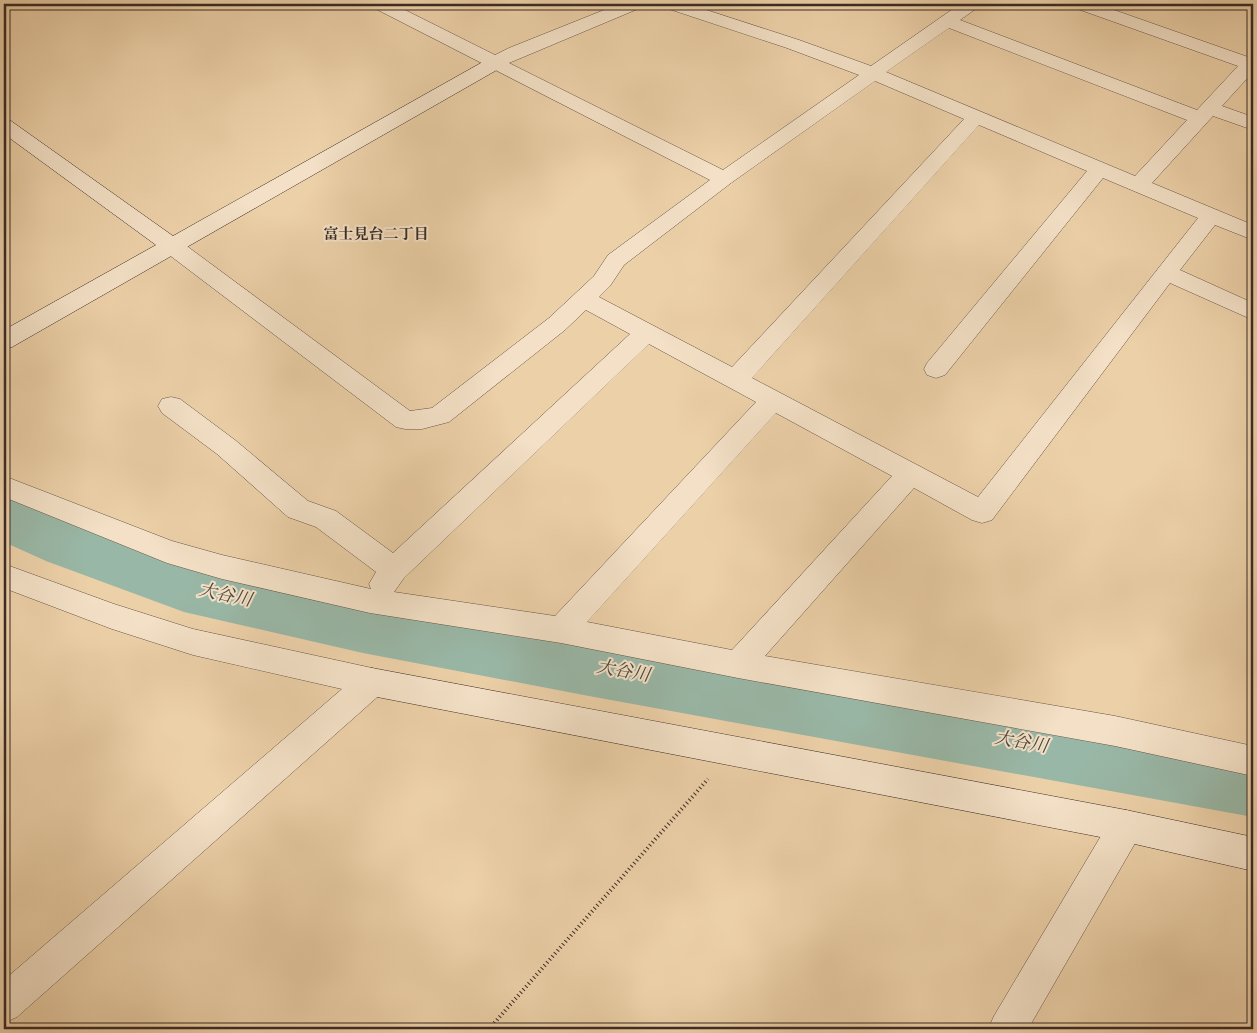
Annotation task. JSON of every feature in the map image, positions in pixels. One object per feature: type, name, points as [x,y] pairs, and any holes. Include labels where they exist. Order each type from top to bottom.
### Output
[{"type":"street","points":[[380,4],[724,179]]},
{"type":"street","points":[[4,341],[515,52],[634,4]]},
{"type":"street","points":[[672,4],[793,44],[874,74],[1253,233]]},
{"type":"street","points":[[4,125],[172,246],[405,420],[422,420],[440,415],[557,324],[602,281],[616,260],[724,179],[971,4]]},
{"type":"street","points":[[1081,4],[1252,63],[1138,185]]},
{"type":"street","points":[[946,21],[1205,113],[1253,124]]},
{"type":"street","points":[[734,381],[976,117]]},
{"type":"street","points":[[936,369],[1100,169]]},
{"type":"street","points":[[584,299],[734,381],[982,512],[1211,215]]},
{"type":"street","points":[[1167,273],[1253,312]]},
{"type":"street","points":[[370,601],[394,570],[646,332]]},
{"type":"street","points":[[561,630],[772,401]]},
{"type":"street","points":[[171,406],[226,447],[298,509],[306,514],[318,515],[326,519],[394,570]]},
{"type":"street","points":[[738,666],[910,474]]},
{"type":"street","points":[[4,486],[167,551],[222,567],[370,601],[561,630],[738,666],[1114,731],[1253,761]]},
{"type":"street","points":[[4,576],[112,616],[192,642],[372,682],[1126,826],[1253,854]]},
{"type":"street","points":[[4,1004],[372,682]]},
{"type":"street","points":[[1007,1029],[1126,826]]},
{"type":"path","points":[[489,1029],[732,752]]},
{"type":"waterway","name":"大谷川","points":[[4,516],[68,543],[184,586],[363,625],[589,667],[1253,783]]},
{"type":"district","name":"富士見台二丁目","points":[[376,234]]}]
